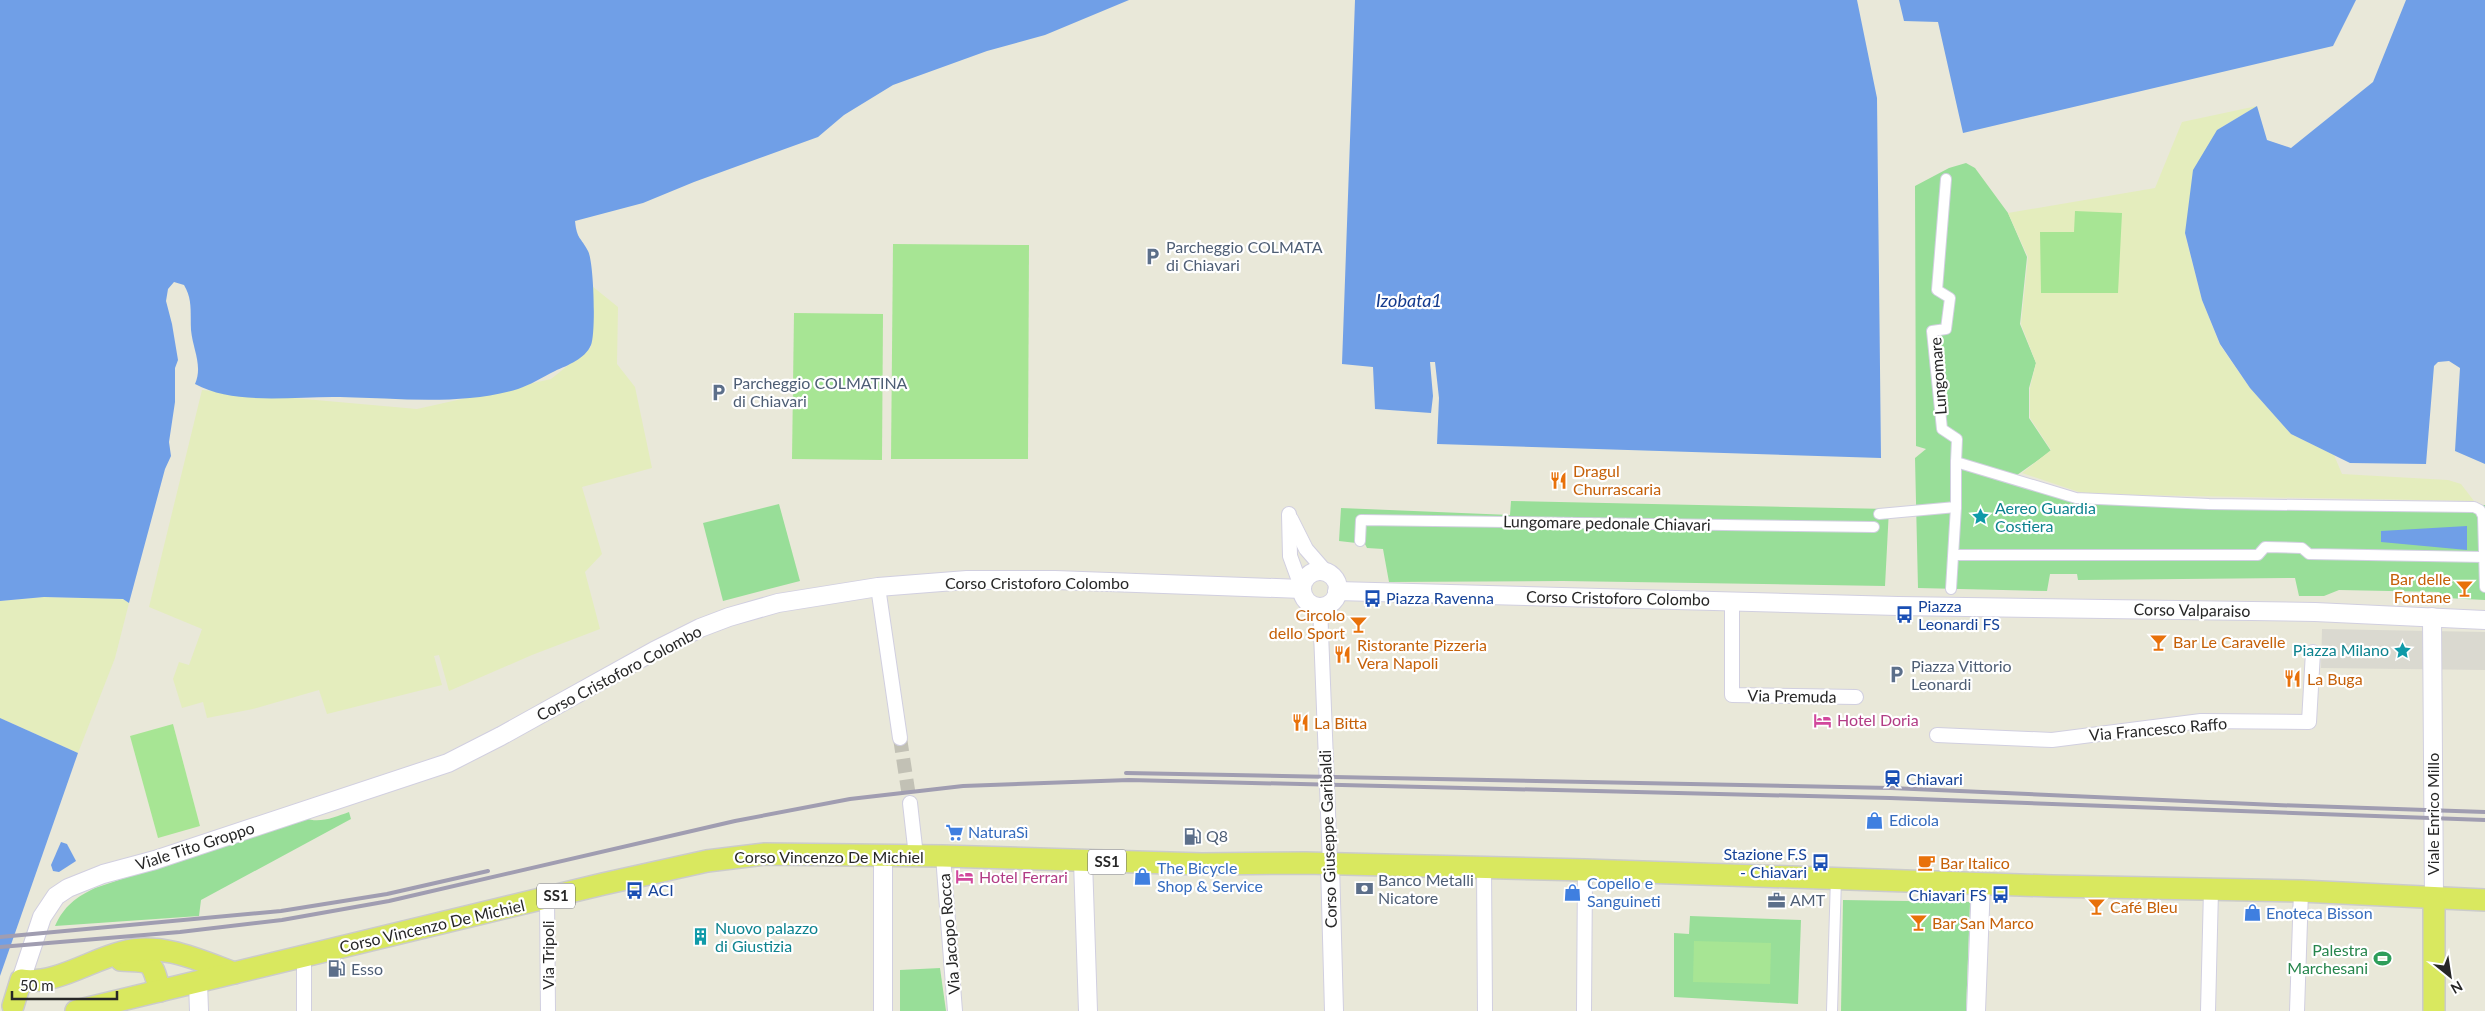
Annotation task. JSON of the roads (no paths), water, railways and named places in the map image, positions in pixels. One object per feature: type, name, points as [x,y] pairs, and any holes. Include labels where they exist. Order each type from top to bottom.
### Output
[{"type":"main road","name":"Corso Vincenzo De Michiel","points":[[76,1011],[547,898],[735,856],[765,854],[943,856],[1083,861],[1330,864]]},
{"type":"main road","name":"SS1","points":[[1330,864],[1836,878]]},
{"type":"main road","points":[[1836,878],[2211,890],[2301,891],[2485,900]]},
{"type":"main road","name":"Viale Enrico Millo","points":[[2434,899],[2434,1011]]},
{"type":"main road","points":[[21,980],[41,980],[122,952],[148,948],[185,955],[234,973]]},
{"type":"main road","points":[[108,958],[123,961],[138,960],[148,963],[153,970],[160,991]]},
{"type":"main road","name":"Viale Tito Groppo","points":[[13,1006],[21,980]]},
{"type":"street","name":"Lungomare","points":[[1946,179],[1937,290],[1950,298],[1946,329],[1932,331],[1942,429],[1956,439],[1956,462]]},
{"type":"street","points":[[1951,589],[1956,507],[1956,462],[2076,498],[2209,504],[2474,507],[2480,510],[2483,516],[2485,587]]},
{"type":"street","points":[[1883,514],[1956,507]]},
{"type":"street","points":[[1289,514],[1306,549],[1326,572],[1335,580],[1337,591],[1333,600],[1320,606],[1305,599],[1290,556],[1289,514]]},
{"type":"street","name":"Lungomare pedonale Chiavari","points":[[1360,541],[1361,520],[1874,527]]},
{"type":"street","points":[[1954,555],[2258,555],[2265,547],[2302,548],[2309,554],[2484,557]]},
{"type":"street","points":[[1302,589],[1305,578],[1309,574],[1320,571],[1326,572]]},
{"type":"street","name":"Corso Cristoforo Colombo","points":[[423,772],[448,763],[501,736],[654,651],[700,628],[778,603],[878,587],[966,580],[1055,580],[1302,589]]},
{"type":"street","points":[[878,587],[900,738]]},
{"type":"street","name":"Corso Cristoforo Colombo","points":[[1337,591],[1898,606]]},
{"type":"street","name":"Via Premuda","points":[[1732,601],[1732,695],[1856,697]]},
{"type":"street","name":"Corso Valparaiso","points":[[1898,606],[1949,605],[2306,612],[2485,620]]},
{"type":"street","name":"Corso Giuseppe Garibaldi","points":[[1320,606],[1334,1011]]},
{"type":"street","name":"Viale Enrico Millo","points":[[2432,617],[2434,899]]},
{"type":"street","name":"Via Francesco Raffo","points":[[1937,735],[2052,740],[2201,721],[2310,722],[2313,652]]},
{"type":"street","name":"Viale Tito Groppo","points":[[21,980],[42,917],[56,896],[68,888],[103,874],[155,860],[423,772]]},
{"type":"street","points":[[910,803],[916,856]]},
{"type":"street","points":[[883,856],[883,1011]]},
{"type":"street","name":"Via Jacopo Rocca","points":[[943,856],[955,1011]]},
{"type":"street","points":[[1083,861],[1088,1011]]},
{"type":"street","points":[[1484,867],[1485,1011]]},
{"type":"street","points":[[1584,1011],[1585,870]]},
{"type":"street","points":[[1832,1011],[1836,878]]},
{"type":"street","points":[[1976,1011],[1981,883]]},
{"type":"street","points":[[2208,1011],[2211,890]]},
{"type":"street","points":[[2297,1011],[2301,891]]},
{"type":"street","name":"Via Tripoli","points":[[547,898],[548,1011]]},
{"type":"street","points":[[304,956],[304,1011]]},
{"type":"street","points":[[198,982],[199,1011]]},
{"type":"water","points":[[0,0],[1129,0],[1045,35],[987,51],[893,85],[844,115],[818,137],[694,182],[643,203],[575,221],[578,235],[588,251],[592,269],[594,313],[591,345],[585,354],[576,361],[518,389],[474,398],[429,400],[340,397],[247,398],[211,391],[195,384],[198,364],[191,330],[190,301],[184,285],[174,282],[168,289],[166,301],[178,360],[175,368],[175,402],[169,442],[171,456],[165,469],[129,603],[123,599],[44,597],[0,601]]},
{"type":"water","name":"Izobata1","points":[[1355,0],[1857,0],[1877,98],[1881,458],[1437,444],[1439,398],[1435,362],[1430,362],[1433,396],[1431,413],[1375,409],[1373,367],[1342,364]]},
{"type":"water","points":[[1899,0],[2356,0],[2333,46],[1963,133],[1938,22],[1904,21]]},
{"type":"water","points":[[2406,0],[2485,0],[2485,464],[2455,451],[2460,368],[2449,361],[2438,362],[2434,366],[2426,464],[2350,463],[2291,434],[2250,388],[2220,344],[2202,300],[2185,233],[2193,170],[2217,130],[2257,106],[2267,140],[2291,148],[2373,82]]},
{"type":"water","points":[[2467,526],[2467,550],[2381,542],[2381,531]]},
{"type":"water","points":[[0,718],[78,753],[0,976]]},
{"type":"water","points":[[61,842],[67,844],[76,861],[59,872],[53,871],[51,865]]},
{"type":"tunnel","points":[[900,738],[910,803]]},
{"type":"railway","points":[[1126,773],[1891,788],[2485,812]]},
{"type":"railway","points":[[0,947],[180,932],[282,920],[389,901],[735,821],[850,799],[963,786],[1129,780],[1890,798],[2485,820]]},
{"type":"railway","points":[[0,937],[281,911],[387,894],[488,871]]},
{"type":"place","name":"Parcheggio COLMATA di Chiavari","points":[[1152,256]]},
{"type":"place","name":"Parcheggio COLMATINA di Chiavari","points":[[719,392]]},
{"type":"place","name":"Dragul Churrascaria","points":[[1559,480]]},
{"type":"place","name":"Aereo Guardia Costiera","points":[[1981,517]]},
{"type":"place","name":"Bar delle Fontane","points":[[2465,588]]},
{"type":"place","name":"Piazza Ravenna","points":[[1372,598]]},
{"type":"place","name":"Piazza Leonardi FS","points":[[1904,615]]},
{"type":"place","name":"Circolo dello Sport","points":[[1359,624]]},
{"type":"place","name":"Bar Le Caravelle","points":[[2159,642]]},
{"type":"place","name":"Piazza Milano","points":[[2403,650]]},
{"type":"place","name":"Ristorante Pizzeria Vera Napoli","points":[[1343,654]]},
{"type":"place","name":"Piazza Vittorio Leonardi","points":[[1897,675]]},
{"type":"place","name":"La Buga","points":[[2293,679]]},
{"type":"place","name":"Hotel Doria","points":[[1823,720]]},
{"type":"place","name":"La Bitta","points":[[1300,723]]},
{"type":"place","name":"Chiavari","points":[[1892,779]]},
{"type":"place","name":"Edicola","points":[[1875,820]]},
{"type":"place","name":"NaturaSì","points":[[954,832]]},
{"type":"place","name":"Q8","points":[[1192,836]]},
{"type":"place","name":"Stazione F.S - Chiavari","points":[[1821,863]]},
{"type":"place","name":"Bar Italico","points":[[1926,863]]},
{"type":"place","name":"Hotel Ferrari","points":[[965,877]]},
{"type":"place","name":"The Bicycle Shop & Service","points":[[1143,877]]},
{"type":"place","name":"Banco Metalli Nicatore","points":[[1364,889]]},
{"type":"place","name":"ACI","points":[[634,890]]},
{"type":"place","name":"Copello e Sanguineti","points":[[1573,892]]},
{"type":"place","name":"Chiavari FS","points":[[2001,895]]},
{"type":"place","name":"AMT","points":[[1776,900]]},
{"type":"place","name":"Café Bleu","points":[[2096,907]]},
{"type":"place","name":"Enoteca Bisson","points":[[2252,913]]},
{"type":"place","name":"Bar San Marco","points":[[1918,923]]},
{"type":"place","name":"Nuovo palazzo di Giustizia","points":[[701,937]]},
{"type":"place","name":"Palestra Marchesani","points":[[2382,959]]},
{"type":"place","name":"Esso","points":[[337,969]]}]
